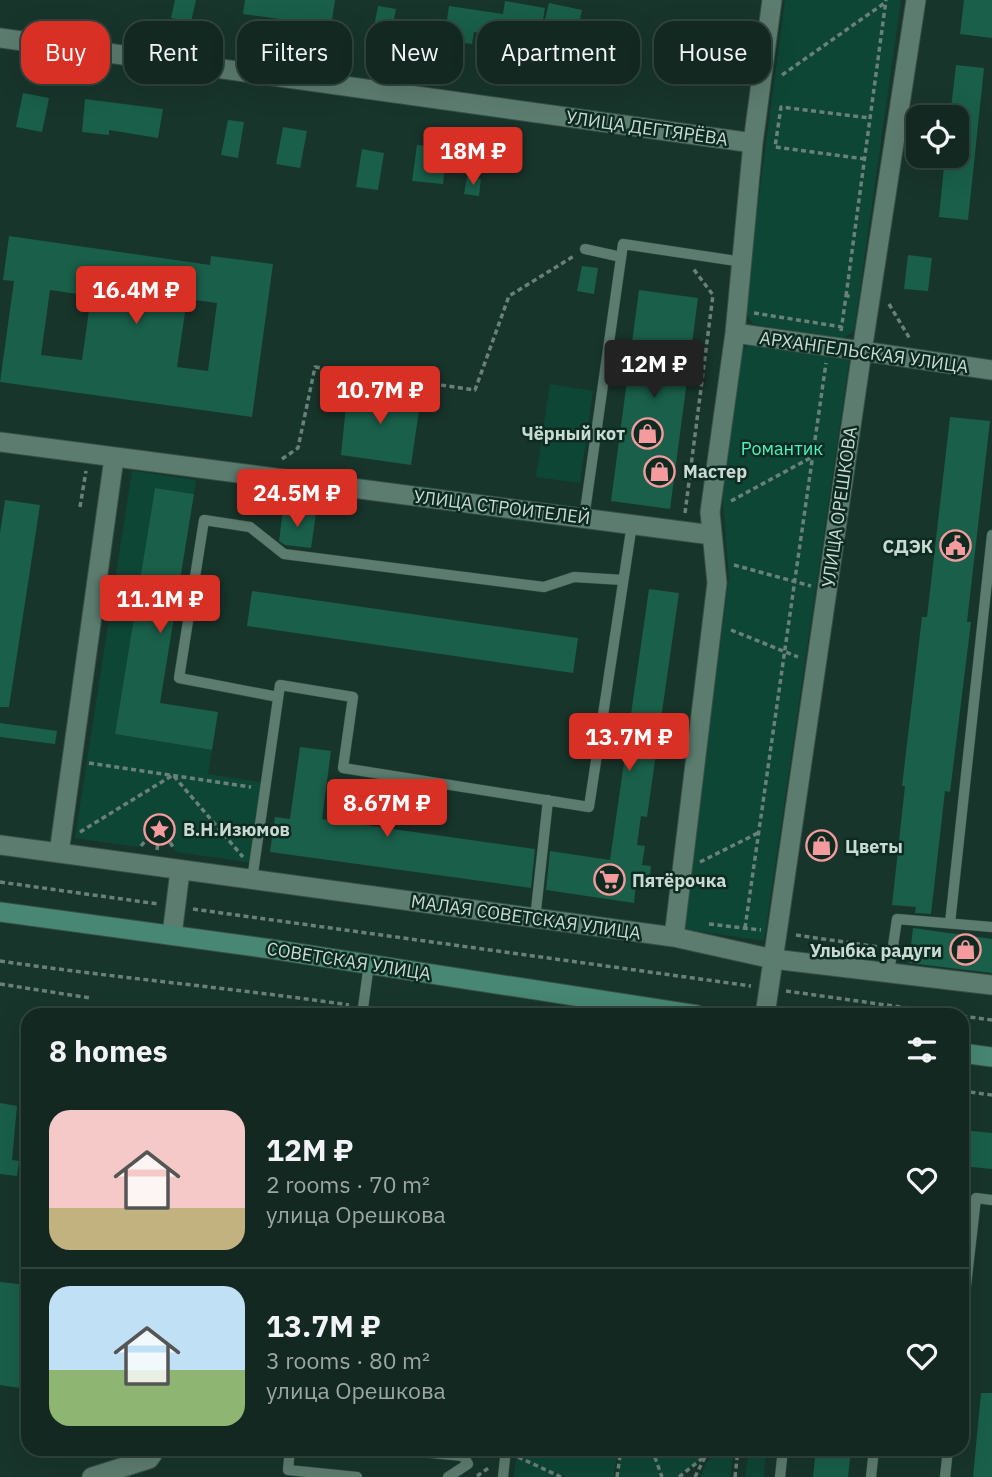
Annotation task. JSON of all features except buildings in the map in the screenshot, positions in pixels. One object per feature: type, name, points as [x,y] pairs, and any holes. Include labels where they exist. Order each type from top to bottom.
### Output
[{"type":"main road","name":"СОВЕТСКАЯ УЛИЦА","points":[[0,912],[369,964],[652,1008]]},
{"type":"main road","points":[[969,1054],[992,1057]]},
{"type":"street","points":[[675,929],[717,583],[710,512],[738,310],[753,143],[772,0]]},
{"type":"street","name":"УЛИЦА ОРЕШКОВА","points":[[766,1008],[916,0]]},
{"type":"street","name":"УЛИЦА ДЕГТЯРЁВА","points":[[0,38],[753,143]]},
{"type":"street","name":"АРХАНГЕЛЬСКАЯ УЛИЦА","points":[[735,333],[992,370]]},
{"type":"street","name":"УЛИЦА СТРОИТЕЛЕЙ","points":[[0,442],[712,535]]},
{"type":"street","points":[[59,853],[114,458]]},
{"type":"street","name":"МАЛАЯ СОВЕТСКАЯ УЛИЦА","points":[[0,845],[59,853],[178,861],[535,919],[675,929],[773,959],[992,985]]},
{"type":"street","points":[[172,935],[178,861]]},
{"type":"street","points":[[92,1477],[149,1459],[151,1456]]},
{"type":"lane","points":[[584,518],[623,244],[743,262]]},
{"type":"lane","points":[[585,249],[621,257]]},
{"type":"lane","points":[[278,697],[179,678],[204,520],[250,527],[284,554],[544,587],[573,577],[623,580]]},
{"type":"lane","points":[[249,871],[265,789],[280,685],[353,697],[342,768],[589,807],[632,524]]},
{"type":"lane","points":[[950,923],[992,535]]},
{"type":"lane","points":[[535,919],[548,800]]},
{"type":"lane","points":[[889,973],[897,919],[992,927]]},
{"type":"lane","points":[[363,1008],[369,964]]},
{"type":"lane","points":[[969,1259],[976,1198],[992,1200]]},
{"type":"lane","points":[[289,1456],[288,1470],[357,1477]]},
{"type":"lane","points":[[448,1477],[468,1464],[463,1456]]},
{"type":"lane","points":[[503,1477],[505,1456]]},
{"type":"lane","points":[[780,1477],[782,1456]]},
{"type":"lane","points":[[871,1477],[873,1456]]},
{"type":"lane","points":[[945,1477],[947,1456]]},
{"type":"path","points":[[760,90],[886,1]]},
{"type":"path","points":[[846,296],[886,1]]},
{"type":"path","points":[[865,159],[775,147],[781,107],[870,118]]},
{"type":"path","points":[[259,476],[298,448],[316,367],[475,390],[509,296],[585,249]]},
{"type":"path","points":[[680,252],[713,295],[683,531]]},
{"type":"path","points":[[738,310],[842,327]]},
{"type":"path","points":[[710,512],[812,457]]},
{"type":"path","points":[[715,559],[827,590]]},
{"type":"path","points":[[712,622],[816,665]]},
{"type":"path","points":[[87,762],[265,789]]},
{"type":"path","points":[[77,823],[76,835],[173,775]]},
{"type":"path","points":[[173,775],[249,871]]},
{"type":"path","points":[[139,847],[152,834],[154,822],[167,824],[166,835],[178,861]]},
{"type":"path","points":[[682,870],[758,833]]},
{"type":"path","points":[[152,834],[166,835]]},
{"type":"path","points":[[156,850],[159,835]]},
{"type":"path","points":[[0,882],[910,1008]]},
{"type":"path","points":[[675,929],[778,932]]},
{"type":"path","points":[[0,961],[351,1005]]},
{"type":"path","points":[[0,984],[89,998]]},
{"type":"path","points":[[969,1016],[992,1020]]},
{"type":"path","points":[[969,1092],[992,1095]]},
{"type":"path","points":[[518,1456],[561,1477]]},
{"type":"path","points":[[617,1477],[620,1456]]},
{"type":"path","points":[[654,1456],[662,1477]]},
{"type":"path","points":[[679,1477],[705,1456]]},
{"type":"path","points":[[695,1477],[706,1456]]},
{"type":"path","points":[[735,1477],[737,1456]]},
{"type":"path","points":[[476,1477],[490,1467]]},
{"type":"green space","points":[[785,0],[901,0],[854,331],[842,339],[753,324],[744,310]]},
{"type":"green space","name":"Романтик","points":[[754,342],[850,356],[764,941],[684,929],[729,577],[722,490],[743,349]]},
{"type":"green space","points":[[550,384],[593,391],[580,483],[536,477]]},
{"type":"green space","points":[[132,471],[196,480],[194,494],[155,488],[115,734],[212,750],[208,774],[266,783],[254,863],[176,852],[166,835],[167,824],[154,823],[151,834],[139,847],[75,838]]},
{"type":"green space","points":[[516,1456],[617,1456],[614,1477],[566,1477],[538,1465],[561,1477],[514,1477]]},
{"type":"green space","points":[[620,1456],[705,1456],[677,1477],[617,1477]]},
{"type":"green space","points":[[714,1456],[733,1456],[730,1477],[700,1477],[707,1461]]},
{"type":"green space","points":[[748,1456],[766,1456],[764,1477],[745,1477]]},
{"type":"place","name":"Чёрный кот","points":[[648,433]]},
{"type":"place","name":"Мастер","points":[[660,471]]},
{"type":"place","name":"СДЭК","points":[[956,546]]},
{"type":"place","name":"В.Н.Изюмов","points":[[160,829]]},
{"type":"place","name":"Цветы","points":[[822,846]]},
{"type":"place","name":"Пятёрочка","points":[[609,880]]},
{"type":"place","name":"Улыбка радуги","points":[[965,950]]}]
